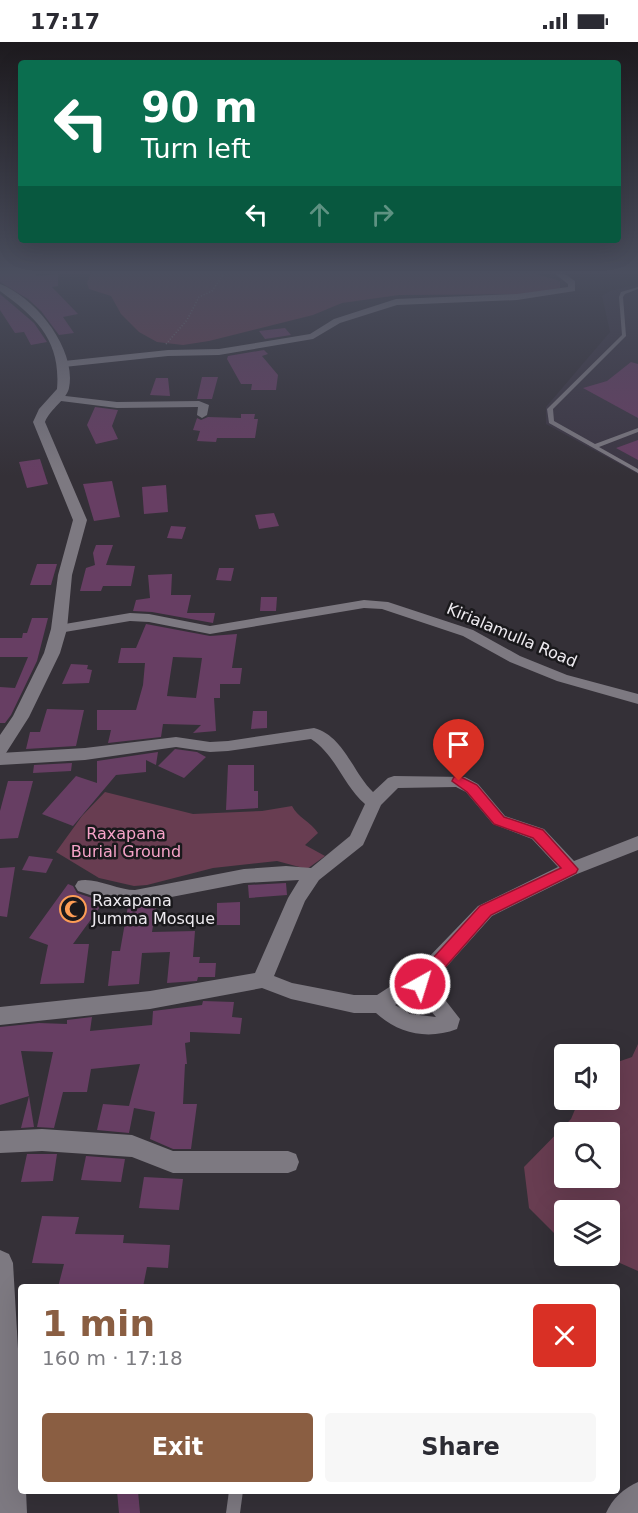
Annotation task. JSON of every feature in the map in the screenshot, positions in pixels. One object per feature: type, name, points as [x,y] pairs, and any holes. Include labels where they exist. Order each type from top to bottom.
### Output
[{"type":"main road","points":[[0,749],[21,717],[44,673],[59,629],[65,575],[80,520],[39,422],[43,411],[63,390],[64,364],[52,339]]},
{"type":"main road","points":[[0,1263],[12,1513]]},
{"type":"street","points":[[64,364],[168,353],[219,352],[298,339]]},
{"type":"street","points":[[57,398],[117,405],[199,404],[204,405],[202,415]]},
{"type":"street","name":"Kirialamulla Road","points":[[59,629],[130,617],[149,618],[210,630],[364,604],[383,604],[468,633],[515,659],[562,678],[638,699]]},
{"type":"street","points":[[0,759],[85,754],[176,742],[210,747],[228,746],[314,733],[325,739],[363,795],[374,802]]},
{"type":"street","points":[[262,980],[297,898],[313,875],[357,840],[374,802],[394,783],[459,781],[472,789],[499,820],[538,834],[571,869]]},
{"type":"street","points":[[0,1016],[150,1000],[262,980],[291,991],[354,1004],[380,1004],[401,990],[420,984],[485,911],[571,869],[638,843]]},
{"type":"street","points":[[84,886],[124,897],[156,895],[202,884],[277,873],[294,872],[313,875]]},
{"type":"street","points":[[380,1004],[399,1019],[420,1025],[450,1023],[450,1019],[420,984]]},
{"type":"street","points":[[0,1143],[42,1140],[132,1146],[173,1162],[288,1162]]},
{"type":"street","points":[[620,1513],[638,1496]]},
{"type":"lane","points":[[620,339],[550,410],[551,422],[638,471]]},
{"type":"lane","points":[[595,446],[638,430]]},
{"type":"lane","points":[[233,1513],[236,1494]]},
{"type":"path","points":[[168,353],[164,347],[171,339]]},
{"type":"shaded area","points":[[604,339],[638,339],[638,474],[546,424],[546,407]]},
{"type":"green space","points":[[151,339],[218,339],[183,345],[157,342]]},
{"type":"green space","name":"Raxapana Burial Ground","points":[[105,792],[193,814],[262,811],[292,806],[318,833],[305,845],[325,856],[307,869],[277,861],[213,868],[147,885],[134,886],[99,878],[56,852],[82,816]]},
{"type":"green space","points":[[638,1044],[638,1271],[620,1263],[620,1200],[554,1200],[554,1233],[529,1208],[524,1167],[554,1136],[554,1188],[620,1188],[620,1122],[568,1122],[575,1110],[620,1110],[620,1061],[632,1057]]},
{"type":"building","points":[[28,339],[45,339],[47,342],[31,345]]},
{"type":"building","points":[[264,350],[268,354],[262,356],[278,375],[276,390],[251,390],[252,384],[241,384],[227,359],[228,356]]},
{"type":"building","points":[[631,362],[638,364],[638,418],[583,388],[607,381]]},
{"type":"building","points":[[202,377],[218,377],[212,399],[197,399]]},
{"type":"building","points":[[156,378],[168,378],[170,396],[150,395]]},
{"type":"building","points":[[95,407],[118,410],[112,426],[118,439],[96,444],[87,425]]},
{"type":"building","points":[[241,414],[255,414],[254,419],[258,419],[255,438],[217,438],[216,442],[197,441],[200,431],[193,430],[197,418],[201,420],[208,417],[241,418]]},
{"type":"building","points":[[638,440],[638,460],[616,448]]},
{"type":"building","points":[[40,459],[48,484],[27,488],[19,462]]},
{"type":"building","points":[[112,481],[120,517],[94,521],[83,484]]},
{"type":"building","points":[[166,485],[168,512],[144,514],[142,487]]},
{"type":"building","points":[[274,513],[279,526],[259,529],[255,515]]},
{"type":"building","points":[[171,526],[186,527],[182,539],[167,538]]},
{"type":"building","points":[[96,545],[113,545],[106,565],[135,566],[131,586],[103,586],[101,591],[80,591],[86,568],[95,565],[93,553]]},
{"type":"building","points":[[37,564],[57,564],[51,585],[30,585]]},
{"type":"building","points":[[219,568],[234,568],[231,581],[216,580]]},
{"type":"building","points":[[172,574],[171,595],[191,595],[187,613],[215,613],[213,623],[152,612],[133,611],[136,600],[150,598],[148,575]]},
{"type":"building","points":[[261,597],[277,597],[276,611],[260,611]]},
{"type":"building","points":[[32,618],[48,618],[37,661],[11,715],[5,723],[0,723],[0,687],[15,688],[28,657],[0,657],[0,638],[22,638],[23,633],[27,633]]},
{"type":"building","points":[[146,624],[210,636],[237,634],[232,668],[242,668],[240,684],[220,684],[220,698],[214,698],[216,731],[193,733],[201,725],[163,724],[161,737],[108,743],[111,730],[97,730],[97,710],[136,710],[143,685],[145,663],[118,663],[121,648],[136,648]],"holes":[[[173,657],[202,658],[196,698],[167,696]]]},
{"type":"building","points":[[71,664],[88,665],[87,669],[92,670],[89,683],[62,684]]},
{"type":"building","points":[[47,709],[84,710],[76,746],[26,749],[30,732],[40,732]]},
{"type":"building","points":[[253,711],[267,711],[267,728],[251,729]]},
{"type":"building","points":[[175,749],[197,752],[206,757],[184,778],[158,766]]},
{"type":"building","points":[[158,752],[156,765],[146,760],[146,772],[116,775],[73,826],[42,814],[76,776],[97,783],[97,761]]},
{"type":"building","points":[[72,763],[71,771],[33,773],[34,765]]},
{"type":"building","points":[[228,765],[254,765],[254,791],[258,791],[258,808],[226,810]]},
{"type":"building","points":[[8,781],[33,781],[18,838],[0,839],[0,811]]},
{"type":"building","points":[[29,856],[53,859],[46,873],[22,870]]},
{"type":"building","points":[[15,867],[7,917],[0,916],[0,868]]},
{"type":"building","points":[[286,883],[287,895],[249,898],[248,885]]},
{"type":"building","points":[[68,884],[73,886],[77,893],[101,901],[100,907],[73,944],[89,944],[84,983],[40,984],[48,945],[29,938]]},
{"type":"building","points":[[157,902],[152,932],[195,931],[193,957],[200,957],[199,963],[216,963],[215,977],[198,977],[197,981],[167,983],[170,952],[142,953],[139,984],[108,986],[112,951],[120,951],[128,906]]},
{"type":"building","points":[[240,902],[240,925],[217,925],[217,903]]},
{"type":"building","points":[[203,1001],[234,1002],[232,1017],[242,1018],[240,1034],[190,1032],[190,1042],[185,1043],[187,1064],[185,1064],[183,1104],[197,1104],[191,1149],[173,1149],[150,1139],[155,1112],[134,1108],[129,1133],[97,1130],[103,1104],[129,1106],[140,1064],[91,1069],[87,1092],[63,1092],[54,1128],[37,1127],[53,1052],[21,1051],[29,1096],[0,1105],[0,1027],[39,1023],[67,1024],[67,1020],[92,1017],[90,1031],[152,1025],[153,1011],[202,1005]]},
{"type":"building","points":[[29,1096],[34,1127],[21,1128]]},
{"type":"building","points":[[27,1154],[57,1154],[53,1181],[21,1182]]},
{"type":"building","points":[[86,1156],[125,1159],[121,1182],[81,1180]]},
{"type":"building","points":[[144,1177],[183,1179],[179,1210],[139,1208]]},
{"type":"building","points":[[42,1216],[79,1217],[75,1234],[124,1235],[123,1243],[170,1245],[168,1268],[147,1267],[144,1284],[59,1284],[64,1264],[32,1263]]},
{"type":"building","points":[[117,1494],[138,1494],[140,1513],[119,1513]]},
{"type":"place","name":"Raxapana Jumma Mosque","points":[[73,909]]},
{"type":"route","points":[[420,984],[433,966],[485,911],[571,869],[538,834],[499,820],[472,789],[459,781]]}]
